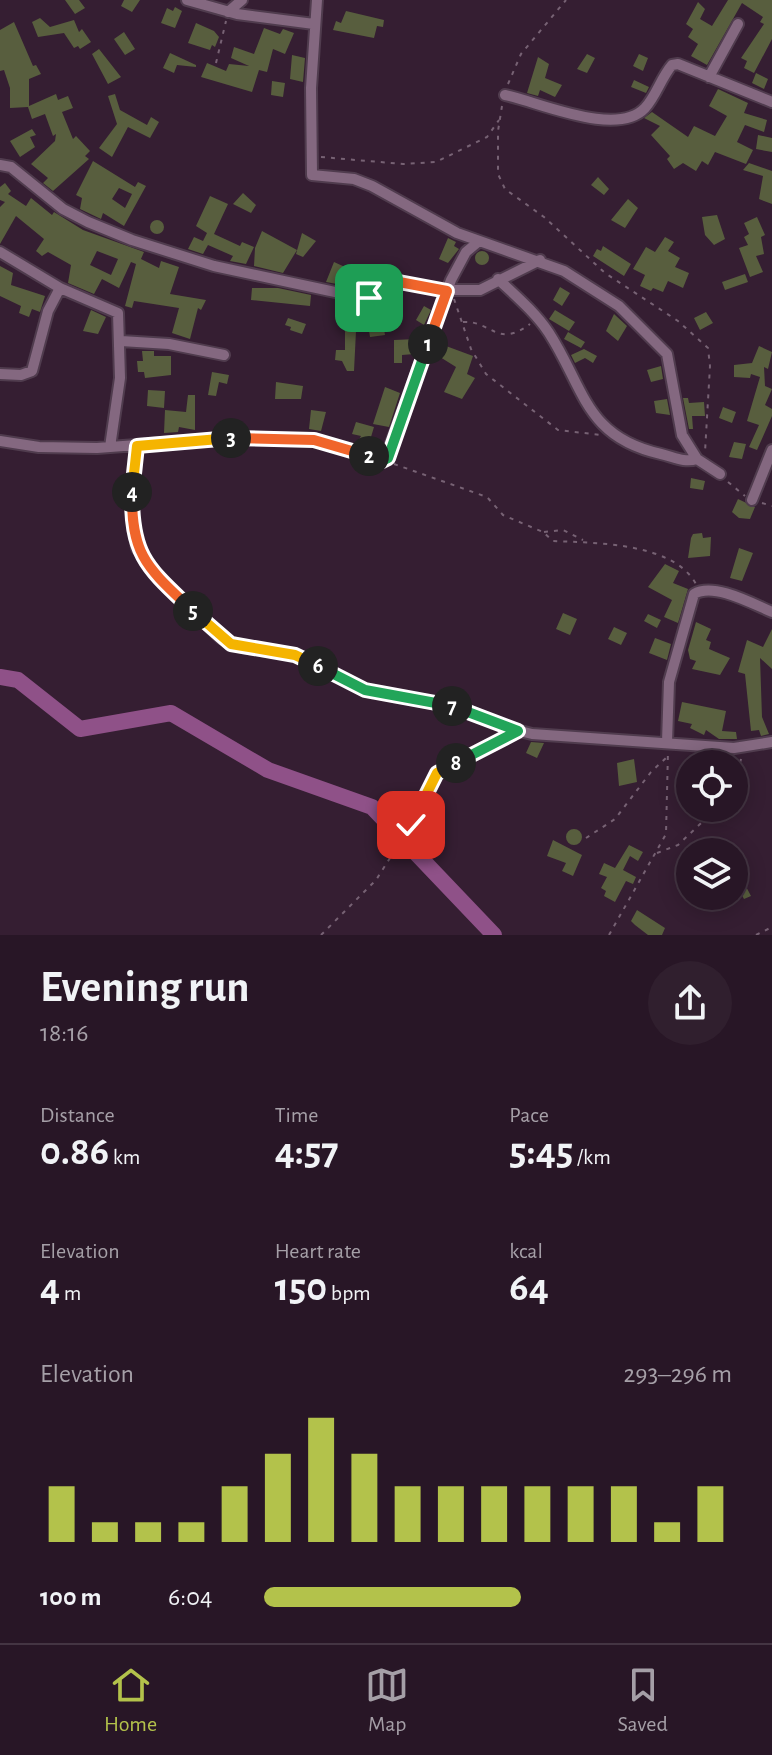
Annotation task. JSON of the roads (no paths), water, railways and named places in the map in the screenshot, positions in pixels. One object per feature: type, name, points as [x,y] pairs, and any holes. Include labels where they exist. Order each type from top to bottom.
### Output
[{"type":"street","points":[[187,0],[228,12],[314,24]]},
{"type":"street","points":[[228,12],[242,0]]},
{"type":"street","points":[[317,0],[312,175],[354,179],[372,186],[478,242],[540,260],[595,289],[661,345],[671,364],[682,435],[702,460],[720,474]]},
{"type":"street","points":[[709,77],[738,24]]},
{"type":"street","points":[[505,95],[578,116],[618,119],[633,116],[644,109],[672,65],[684,65],[772,102]]},
{"type":"street","points":[[0,165],[11,167],[63,209],[88,222],[214,266],[363,298],[374,297],[399,282],[448,291],[480,290],[540,260]]},
{"type":"street","points":[[0,441],[39,447],[110,447],[241,437],[314,440],[385,460],[460,261],[478,242]]},
{"type":"street","points":[[0,252],[60,288],[118,313],[121,341],[119,397],[110,447]]},
{"type":"street","points":[[498,279],[552,337],[588,409],[611,433],[641,450],[681,460],[702,460]]},
{"type":"street","points":[[0,374],[21,375],[32,371],[45,320],[60,288]]},
{"type":"street","points":[[121,341],[169,344],[224,355]]},
{"type":"street","points":[[137,446],[132,518],[137,548],[162,581],[221,638],[242,647],[295,655],[365,690],[465,709],[518,731],[745,748],[772,742]]},
{"type":"street","points":[[752,500],[772,450]]},
{"type":"street","points":[[667,742],[669,682],[690,602],[699,591],[715,592],[772,612]]},
{"type":"waterway","points":[[0,677],[18,680],[80,729],[171,713],[268,770],[372,807],[494,935]]}]
